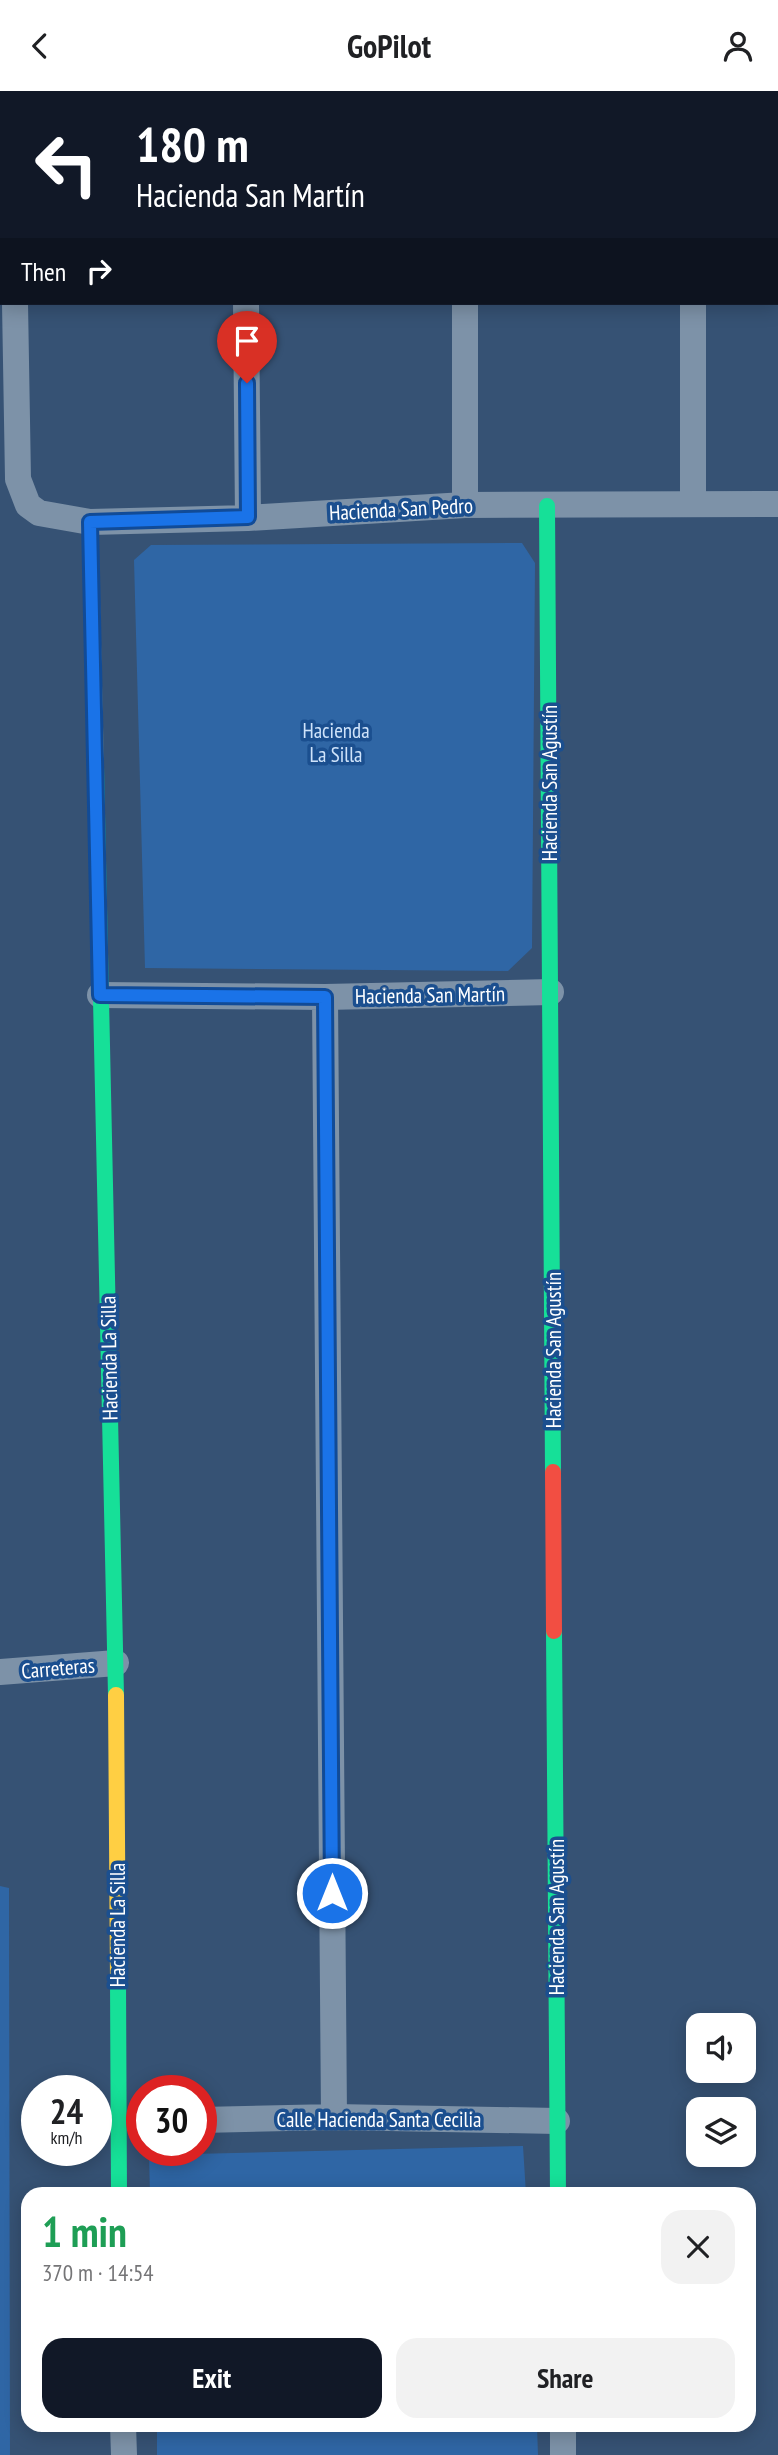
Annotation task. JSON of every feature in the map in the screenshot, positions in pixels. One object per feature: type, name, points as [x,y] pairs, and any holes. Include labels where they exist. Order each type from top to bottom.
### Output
[{"type":"street","name":"Hacienda San Pedro","points":[[15,305],[15,459],[21,493],[28,505],[51,517],[90,522],[248,517],[465,505],[692,502],[778,504]]},
{"type":"street","points":[[246,305],[248,517]]},
{"type":"street","points":[[465,305],[465,505]]},
{"type":"street","points":[[692,502],[693,305]]},
{"type":"street","name":"Hacienda San Agustín","points":[[547,506],[558,2187]]},
{"type":"street","name":"Hacienda La Silla","points":[[90,522],[116,1663],[129,2075]]},
{"type":"street","name":"Hacienda San Martín","points":[[100,995],[325,997],[551,992]]},
{"type":"street","points":[[325,997],[334,2117]]},
{"type":"street","name":"Carreteras","points":[[0,1672],[116,1663]]},
{"type":"street","name":"Calle Hacienda Santa Cecilia","points":[[217,2120],[334,2117],[557,2121]]},
{"type":"street","name":"Hacienda La Silla","points":[[120,2187],[126,2149]]},
{"type":"street","points":[[123,2432],[124,2455]]},
{"type":"street","points":[[562,2432],[563,2455]]},
{"type":"green space","name":"Hacienda La Silla","points":[[522,543],[535,563],[532,948],[508,971],[145,968],[134,560],[151,545]]},
{"type":"green space","points":[[0,1886],[9,1888],[10,2455],[0,2455]]},
{"type":"green space","points":[[523,2146],[526,2187],[150,2187],[149,2166],[217,2166],[217,2153]]},
{"type":"green space","points":[[157,2432],[537,2432],[538,2455],[157,2455]]},
{"type":"traffic: fast","points":[[547,506],[553,1472]]},
{"type":"traffic: fast","points":[[96,767],[116,1695]]},
{"type":"traffic: fast","points":[[554,1631],[558,2187]]},
{"type":"traffic: fast","points":[[118,1980],[119,2187]]},
{"type":"traffic: slow","points":[[90,522],[96,767]]},
{"type":"traffic: slow","points":[[116,1695],[118,1980]]},
{"type":"traffic: jam","points":[[553,1472],[554,1631]]},
{"type":"route","points":[[247,383],[248,517],[90,522],[100,995],[325,997],[332,1893]]}]
